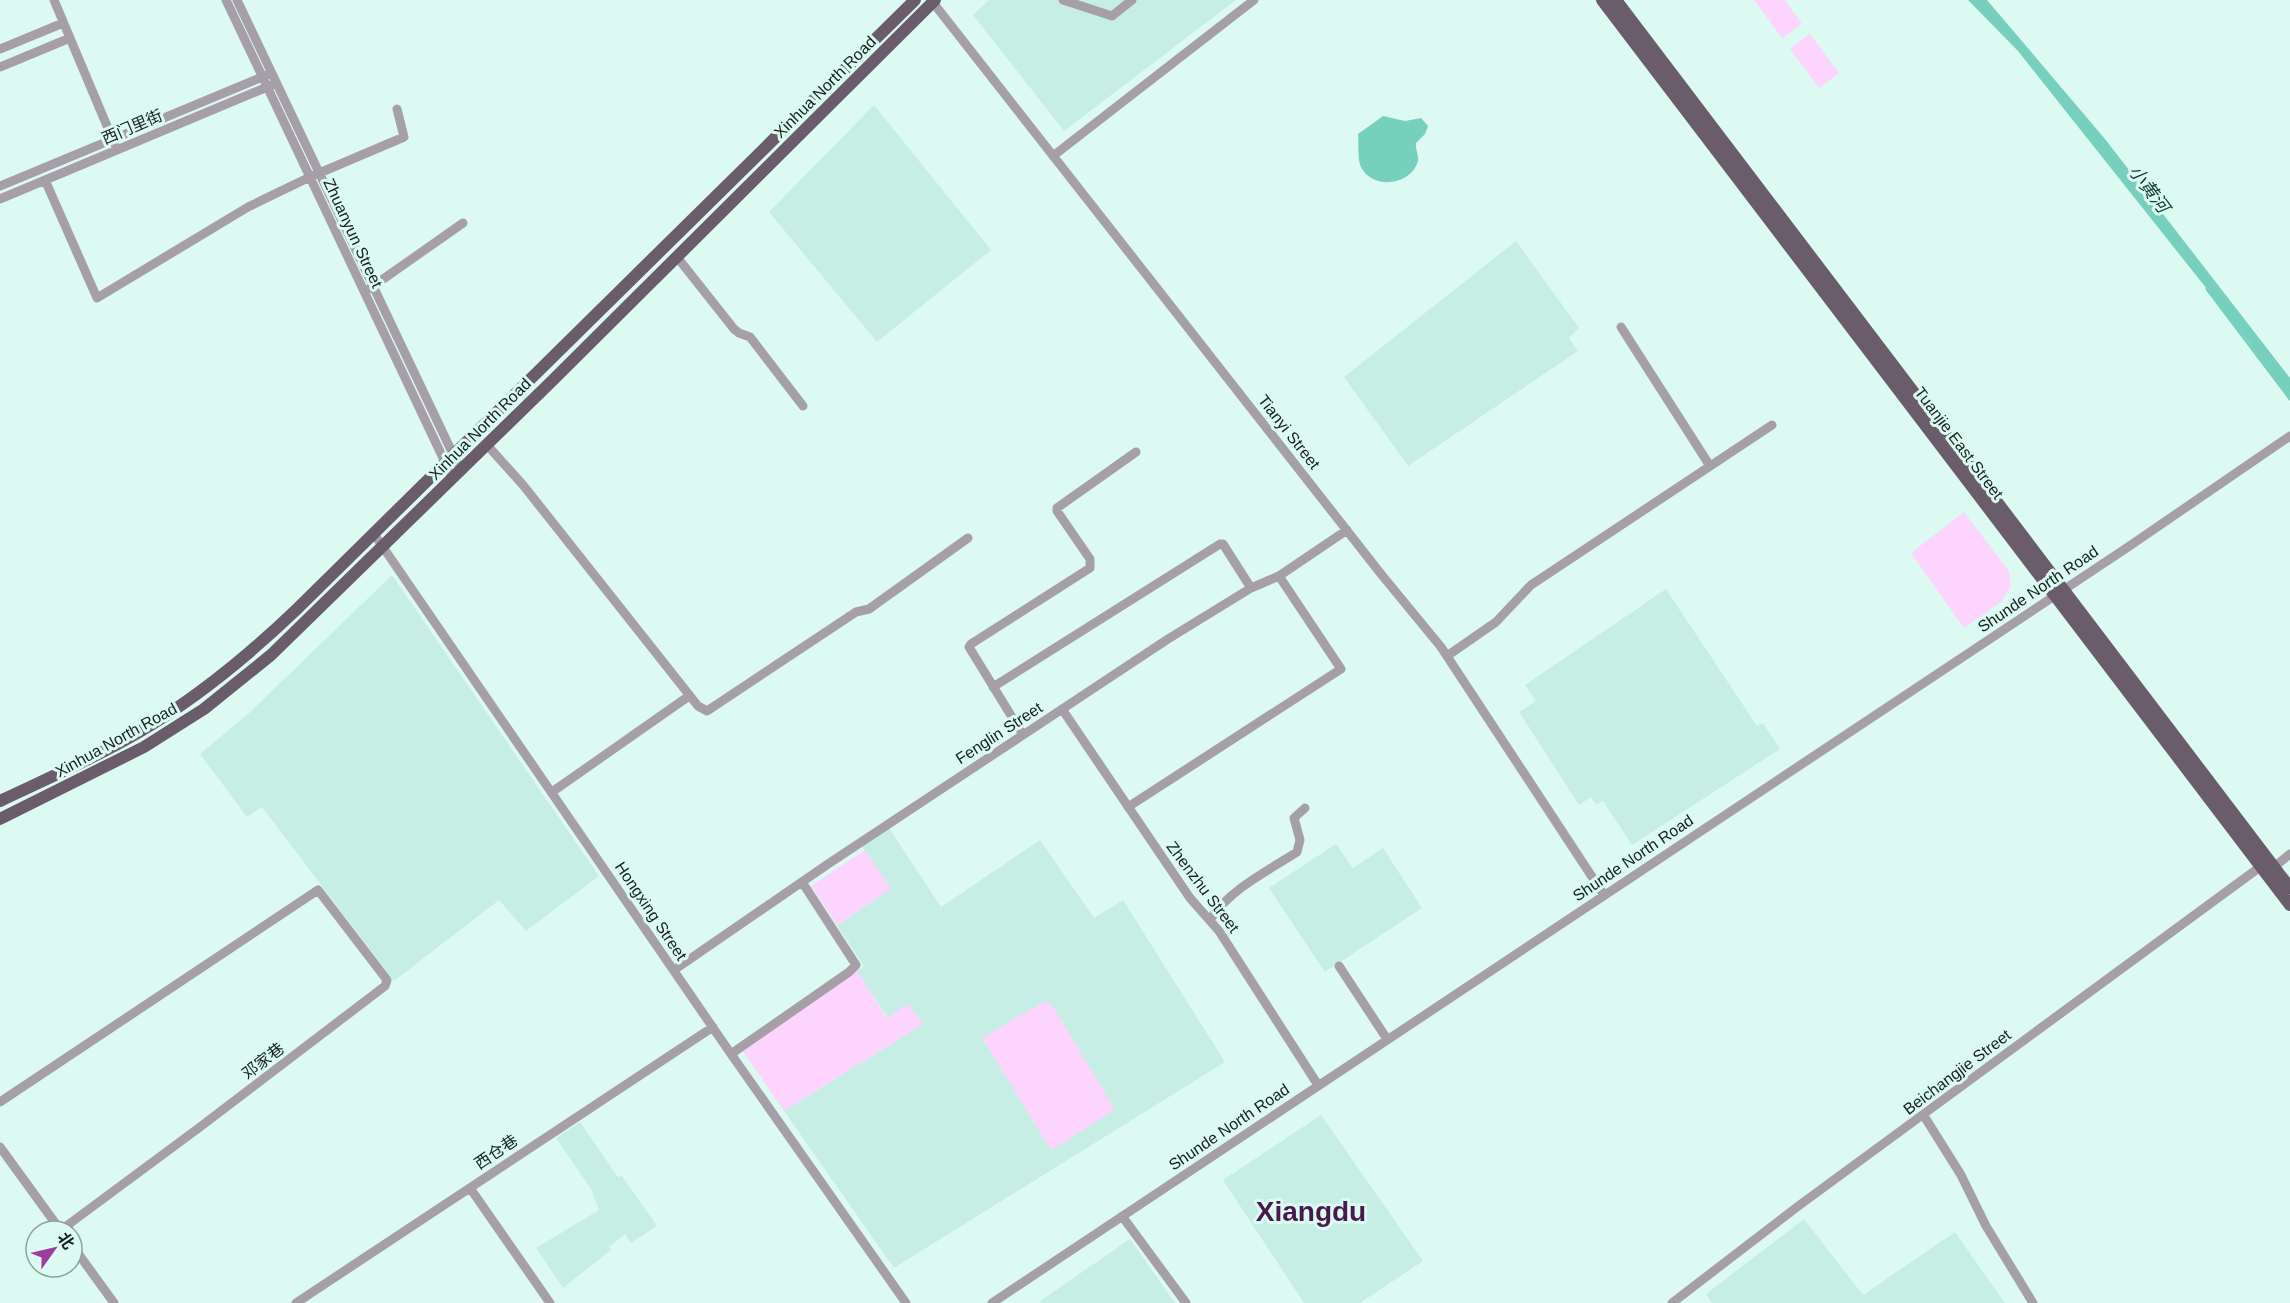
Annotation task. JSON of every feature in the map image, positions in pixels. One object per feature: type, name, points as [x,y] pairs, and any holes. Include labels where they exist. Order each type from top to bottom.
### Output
[{"type":"main road","name":"Xinhua North Road","points":[[0,801],[129,737],[195,696],[277,629],[915,0]]},
{"type":"main road","name":"Tuanjie East Street","points":[[1602,0],[2059,593],[2290,888]]},
{"type":"main road","name":"Tuanjie East Street","points":[[1616,0],[2290,905]]},
{"type":"main road","name":"Xinhua North Road","points":[[0,819],[144,747],[204,709],[287,641],[933,1]]},
{"type":"street","points":[[54,0],[117,150]]},
{"type":"street","name":"Zhuanyun Street","points":[[226,0],[320,173],[449,460]]},
{"type":"street","name":"Zhuanyun Street","points":[[237,0],[267,75]]},
{"type":"street","points":[[1063,0],[1112,16],[1132,0]]},
{"type":"street","points":[[1053,156],[1254,0]]},
{"type":"street","name":"Tianyi Street","points":[[933,1],[1347,530],[1430,632],[1604,895]]},
{"type":"street","points":[[0,49],[63,23]]},
{"type":"street","points":[[0,67],[70,38]]},
{"type":"street","points":[[0,186],[267,75]]},
{"type":"street","name":"Zhuanyun Street","points":[[272,85],[310,177],[365,293],[457,475]]},
{"type":"street","name":"西门里街","points":[[0,198],[272,85]]},
{"type":"street","points":[[45,180],[97,298],[213,226],[310,177],[404,137],[397,110]]},
{"type":"street","points":[[365,293],[463,223]]},
{"type":"street","points":[[677,257],[734,329],[750,337],[803,406]]},
{"type":"street","points":[[1621,327],[1710,466]]},
{"type":"street","points":[[1447,656],[1490,627],[1532,585],[1772,425]]},
{"type":"street","name":"Shunde North Road","points":[[992,1303],[2059,593],[2290,436]]},
{"type":"street","points":[[487,445],[523,485],[689,696],[702,709],[709,710],[856,612],[869,609],[968,538]]},
{"type":"street","points":[[1023,735],[970,651],[971,644],[1090,568],[1089,559],[1056,511],[1057,508],[1136,452]]},
{"type":"street","name":"Fenglin Street","points":[[674,970],[802,882],[1168,639],[1251,588],[1279,576],[1347,530]]},
{"type":"street","name":"Hongxing Street","points":[[374,534],[731,1054],[906,1303]]},
{"type":"street","points":[[993,687],[1220,544],[1223,544],[1251,588]]},
{"type":"street","points":[[1128,807],[1341,669],[1279,576]]},
{"type":"street","points":[[552,792],[689,696]]},
{"type":"street","name":"Zhenzhu Street","points":[[1062,709],[1190,898],[1210,920],[1318,1085]]},
{"type":"street","points":[[1210,920],[1229,896],[1297,852],[1299,840],[1294,818],[1305,808]]},
{"type":"street","points":[[2274,867],[2290,854]]},
{"type":"street","name":"Beichangjie Street","points":[[1672,1303],[1797,1207],[1924,1116],[2260,867]]},
{"type":"street","points":[[731,1054],[856,965],[802,882]]},
{"type":"street","name":"邓家巷","points":[[0,1102],[318,890],[385,975],[386,986],[76,1219]]},
{"type":"street","points":[[1339,966],[1387,1039]]},
{"type":"street","name":"西仓巷","points":[[296,1303],[713,1027]]},
{"type":"street","points":[[1924,1116],[1961,1175],[1986,1226],[2033,1303]]},
{"type":"street","points":[[0,1147],[53,1219]]},
{"type":"street","points":[[470,1188],[550,1303]]},
{"type":"street","points":[[1122,1216],[1186,1303]]},
{"type":"street","points":[[84,1262],[114,1303]]},
{"type":"shaded area","points":[[989,0],[1236,0],[1064,131],[973,15]]},
{"type":"shaded area","points":[[1754,0],[1785,0],[1802,24],[1782,38]]},
{"type":"shaded area","points":[[1968,0],[1987,0],[2105,139],[2290,378],[2290,399],[2249,342],[2018,51]]},
{"type":"shaded area","points":[[1810,34],[1839,73],[1819,88],[1790,49]]},
{"type":"shaded area","points":[[874,105],[991,250],[877,342],[769,212]]},
{"type":"shaded area","points":[[1383,116],[1405,121],[1421,118],[1428,126],[1425,134],[1416,143],[1418,161],[1414,169],[1408,176],[1391,182],[1382,182],[1366,174],[1359,159],[1358,134]]},
{"type":"shaded area","points":[[1516,241],[1579,328],[1569,338],[1578,351],[1408,466],[1344,377]]},
{"type":"shaded area","points":[[1964,512],[2009,572],[2011,586],[2001,602],[1964,628],[1911,553]]},
{"type":"shaded area","points":[[392,575],[599,876],[526,931],[499,900],[394,981],[262,807],[247,817],[200,754],[249,713]]},
{"type":"shaded area","points":[[1666,589],[1757,726],[1763,723],[1780,749],[1632,845],[1603,801],[1596,805],[1591,797],[1579,805],[1519,712],[1536,701],[1525,685]]},
{"type":"shaded area","points":[[889,828],[941,907],[1040,840],[1094,918],[1123,900],[1225,1062],[894,1268],[784,1111],[923,1024],[888,1018],[857,971],[864,966],[837,925],[890,889],[862,846]]},
{"type":"shaded area","points":[[1336,844],[1353,868],[1383,848],[1422,908],[1325,972],[1269,888]]},
{"type":"shaded area","points":[[865,850],[891,889],[837,925],[811,886]]},
{"type":"shaded area","points":[[857,971],[887,1018],[909,1004],[923,1024],[784,1111],[742,1050]]},
{"type":"shaded area","points":[[1045,1001],[1053,1007],[1113,1106],[1110,1113],[1051,1150],[982,1038]]},
{"type":"shaded area","points":[[1321,1115],[1423,1261],[1360,1303],[1304,1303],[1223,1180]]},
{"type":"shaded area","points":[[580,1122],[618,1177],[622,1176],[657,1226],[631,1243],[625,1234],[609,1247],[611,1250],[563,1288],[536,1248],[599,1210],[591,1189],[556,1138]]},
{"type":"shaded area","points":[[1804,1219],[1863,1295],[1955,1232],[2005,1303],[1712,1303],[1706,1294]]},
{"type":"shaded area","points":[[1130,1239],[1175,1303],[1041,1303],[1040,1301]]},
{"type":"waterway","name":"小黄河","points":[[2207,289],[2290,399]]},
{"type":"district","name":"Xiangdu","points":[[1311,1211]]}]
